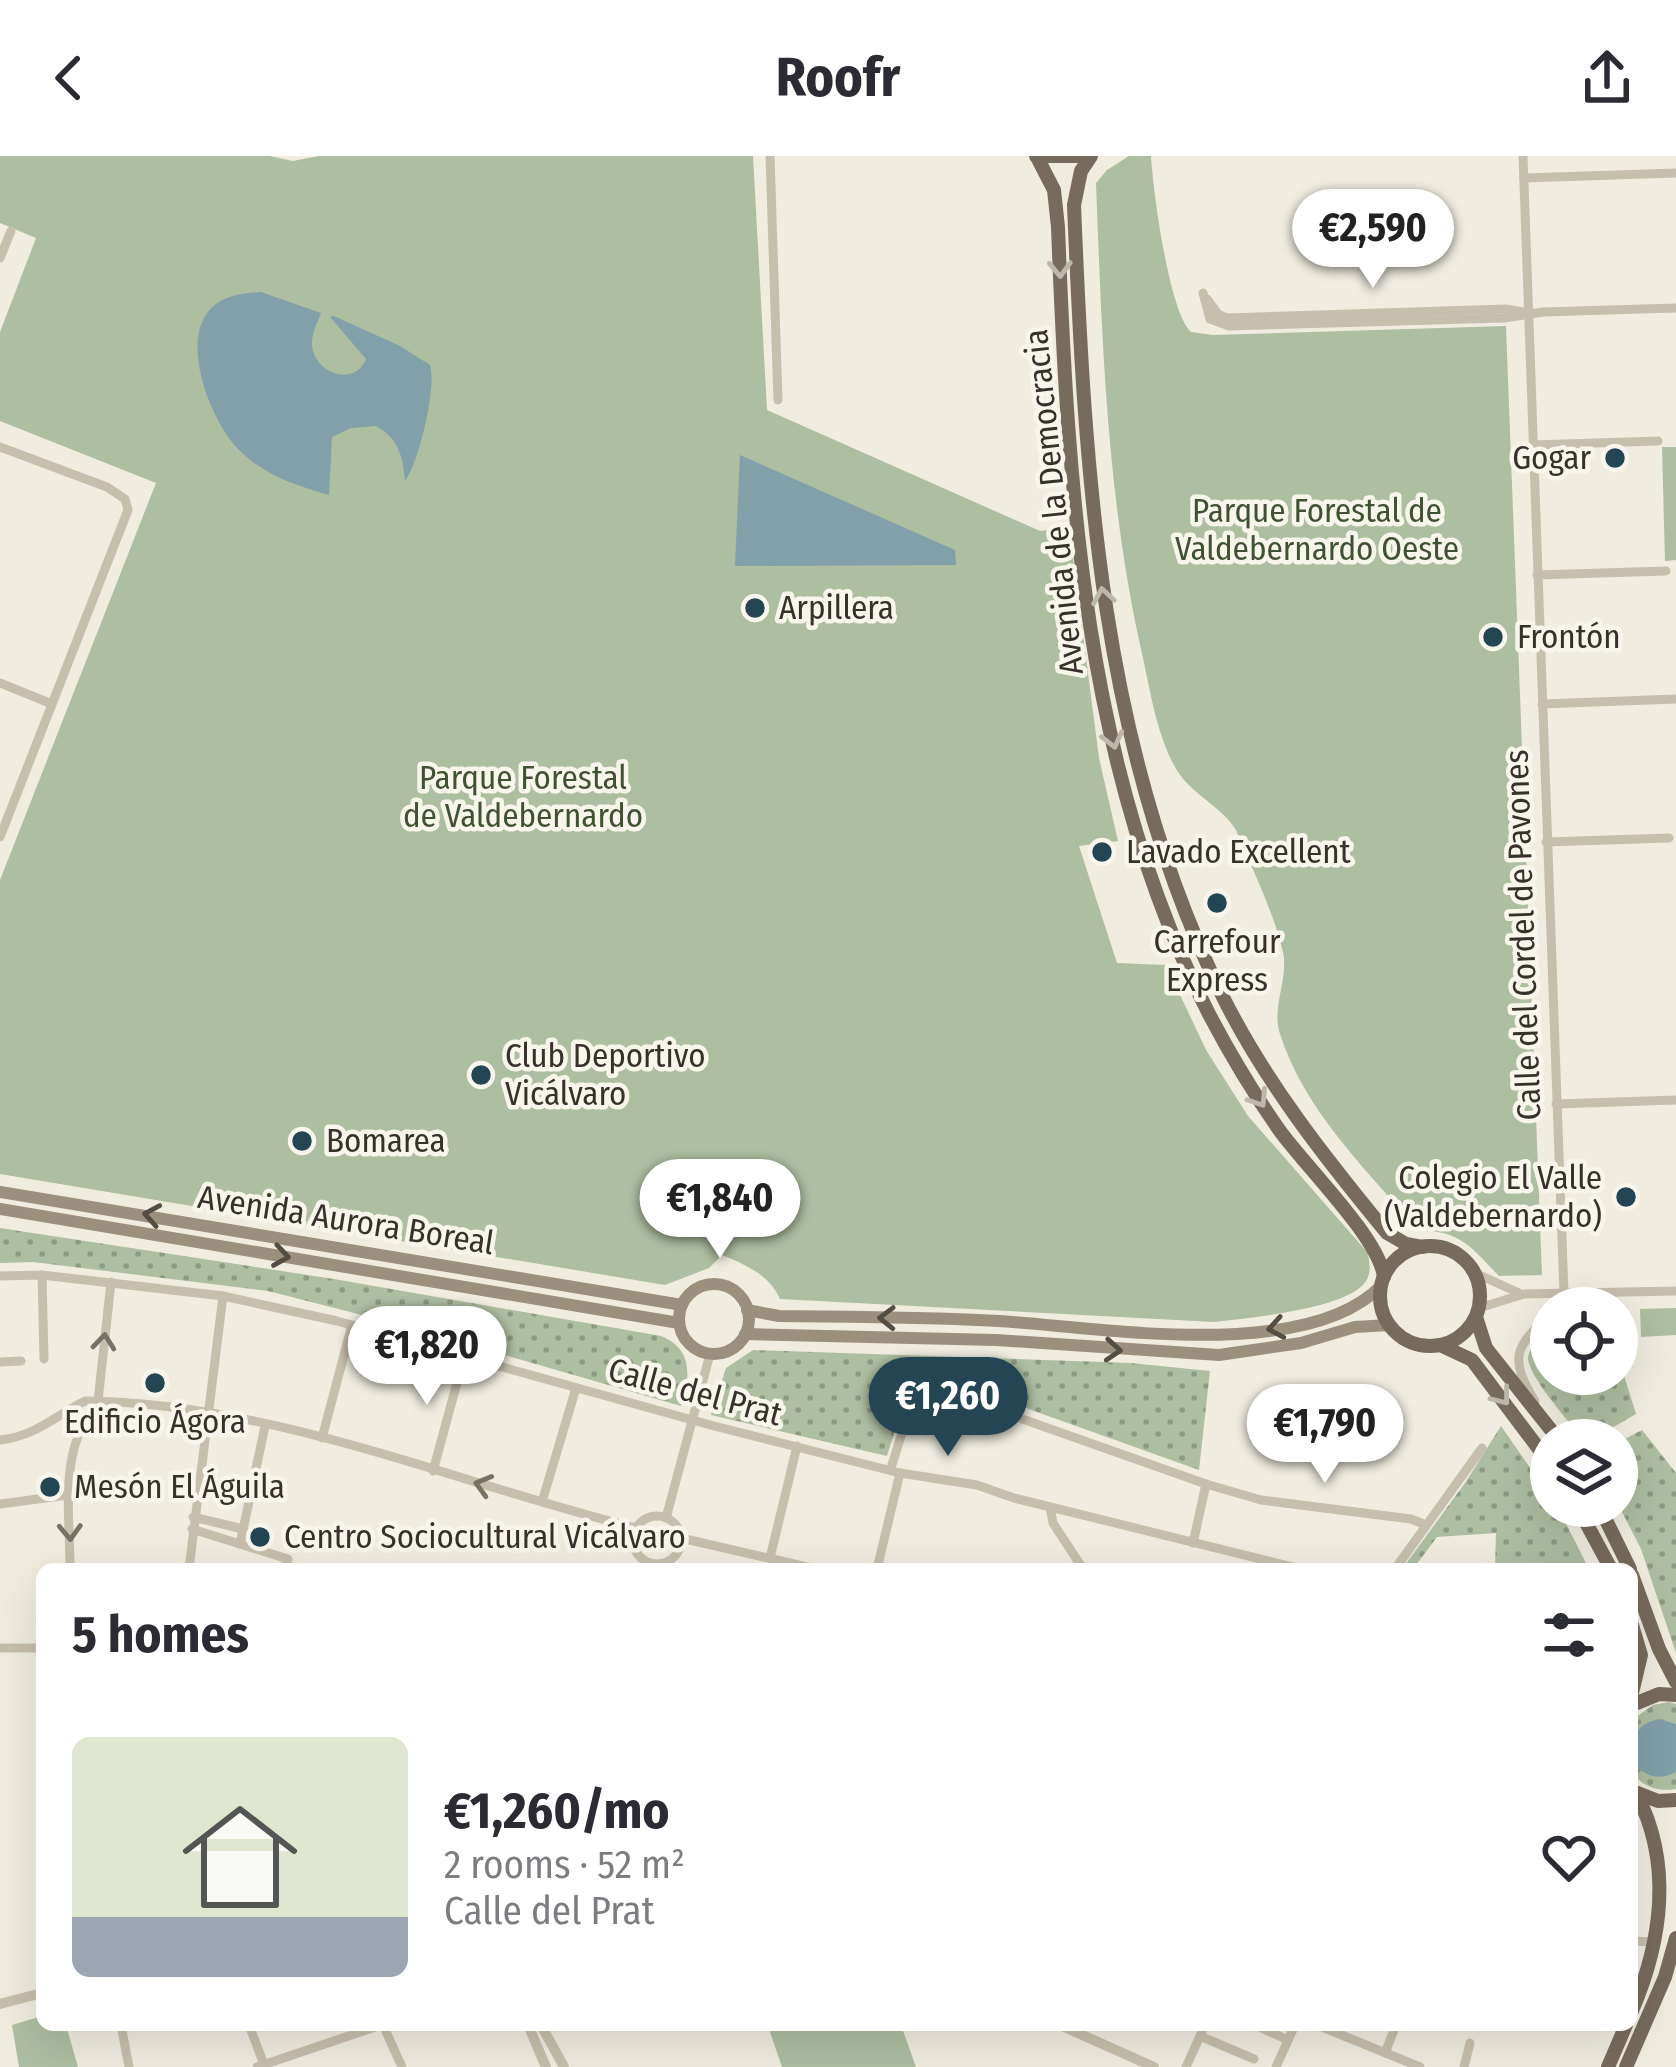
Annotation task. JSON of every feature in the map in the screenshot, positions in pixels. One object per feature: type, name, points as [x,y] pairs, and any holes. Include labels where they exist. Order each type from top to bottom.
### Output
[{"type":"main road","points":[[1037,156],[1087,156]]},
{"type":"main road","name":"Avenida de la Democracia","points":[[1037,156],[1054,190],[1070,452],[1085,594],[1101,689],[1136,830],[1174,938],[1209,1014],[1280,1130],[1374,1245],[1383,1281]]},
{"type":"main road","name":"Avenida de la Democracia","points":[[1087,156],[1074,206],[1087,451],[1113,660],[1153,824],[1192,932],[1224,999],[1294,1114],[1387,1233],[1422,1247]]},
{"type":"main road","name":"Avenida Aurora Boreal","points":[[0,1192],[682,1305]]},
{"type":"main road","name":"Avenida Aurora Boreal","points":[[0,1210],[679,1323]]},
{"type":"main road","points":[[747,1310],[778,1316],[997,1321],[1218,1335],[1296,1324],[1350,1310],[1383,1281],[1399,1257],[1422,1247],[1452,1251],[1475,1273],[1486,1348],[1543,1419]]},
{"type":"main road","points":[[1383,1281],[1381,1307],[1389,1325],[1412,1343],[1440,1345],[1472,1360],[1530,1437]]},
{"type":"main road","points":[[712,1284],[734,1291],[747,1310],[745,1334],[730,1350],[710,1354],[689,1344],[679,1323],[690,1293],[712,1284]]},
{"type":"main road","points":[[1440,1345],[1461,1336],[1478,1313]]},
{"type":"main road","points":[[745,1334],[996,1340],[1219,1355],[1285,1346],[1355,1327],[1389,1325]]},
{"type":"main road","points":[[1588,1527],[1607,1563]]},
{"type":"main road","points":[[1609,1527],[1627,1563]]},
{"type":"main road","points":[[1638,1591],[1676,1682]]},
{"type":"main road","points":[[1638,1703],[1659,1694],[1676,1695]]},
{"type":"main road","points":[[1638,1793],[1658,1801],[1676,1800]]},
{"type":"main road","points":[[1638,1798],[1647,1814],[1660,1880],[1655,1942],[1638,1997]]},
{"type":"main road","points":[[1626,2067],[1665,1977],[1676,1938]]},
{"type":"main road","points":[[1608,2067],[1623,2031]]},
{"type":"street","points":[[770,156],[778,400]]},
{"type":"street","name":"Calle del Cordel de Pavones","points":[[1523,156],[1564,1287]]},
{"type":"street","points":[[1524,178],[1676,173]]},
{"type":"street","points":[[0,259],[11,231]]},
{"type":"street","points":[[1529,313],[1506,309],[1227,318],[1218,314],[1203,293],[1210,319],[1229,326],[1676,308]]},
{"type":"street","points":[[1533,445],[1658,441]]},
{"type":"street","points":[[0,447],[107,488],[128,503],[123,528],[0,837]]},
{"type":"street","points":[[1538,575],[1666,571]]},
{"type":"street","points":[[0,683],[52,704]]},
{"type":"street","points":[[1542,704],[1676,699]]},
{"type":"street","points":[[1546,842],[1669,838]]},
{"type":"street","points":[[1556,1104],[1676,1100]]},
{"type":"street","points":[[1475,1273],[1498,1286],[1530,1294]]},
{"type":"street","points":[[42,1275],[44,1359]]},
{"type":"street","name":"Calle del Prat","points":[[0,1276],[42,1275],[223,1296],[352,1325],[691,1420],[895,1471],[977,1485],[1276,1563]]},
{"type":"street","points":[[70,1563],[70,1452],[81,1422],[98,1401],[111,1282]]},
{"type":"street","points":[[1638,1292],[1676,1291]]},
{"type":"street","points":[[1478,1313],[1524,1294]]},
{"type":"street","points":[[190,1563],[223,1296]]},
{"type":"street","points":[[322,1438],[352,1325]]},
{"type":"street","points":[[1530,1334],[1517,1360],[1530,1393]]},
{"type":"street","points":[[666,1518],[710,1354]]},
{"type":"street","points":[[433,1471],[464,1357]]},
{"type":"street","points":[[0,1362],[21,1361]]},
{"type":"street","points":[[878,1563],[918,1382],[1206,1484],[1275,1503],[1411,1519],[1426,1525]]},
{"type":"street","points":[[542,1502],[576,1388]]},
{"type":"street","points":[[0,1440],[54,1424],[85,1401],[211,1415],[322,1438],[636,1528]]},
{"type":"street","points":[[240,1544],[265,1426]]},
{"type":"street","points":[[770,1558],[796,1446]]},
{"type":"street","points":[[1399,1563],[1482,1448]]},
{"type":"street","points":[[1193,1543],[1206,1484]]},
{"type":"street","points":[[0,1504],[68,1495]]},
{"type":"street","points":[[1050,1507],[1053,1523],[1079,1563]]},
{"type":"street","points":[[643,1563],[634,1547],[636,1528],[646,1519],[666,1518],[681,1538],[667,1563]]},
{"type":"street","points":[[193,1523],[243,1529]]},
{"type":"street","points":[[193,1523],[288,1559],[287,1563]]},
{"type":"street","points":[[681,1538],[791,1563]]},
{"type":"street","points":[[0,1648],[36,1648]]},
{"type":"street","points":[[1638,1941],[1655,1942]]},
{"type":"street","points":[[0,2004],[36,1995]]},
{"type":"street","points":[[122,2031],[129,2067]]},
{"type":"street","points":[[251,2031],[262,2066],[364,2031]]},
{"type":"street","points":[[385,2031],[402,2067]]},
{"type":"street","points":[[530,2031],[547,2067]]},
{"type":"street","points":[[544,2031],[564,2067]]},
{"type":"street","points":[[1073,2031],[1154,2067]]},
{"type":"street","points":[[1186,2067],[1202,2031]]},
{"type":"street","points":[[1204,2031],[1254,2059]]},
{"type":"street","points":[[1268,2031],[1288,2040]]},
{"type":"street","points":[[1276,2067],[1292,2031]]},
{"type":"street","points":[[1332,2031],[1420,2067]]},
{"type":"street","points":[[1385,2053],[1394,2031]]},
{"type":"street","points":[[1464,2067],[1470,2043]]},
{"type":"green space","name":"Parque Forestal de Valdebernardo","points":[[0,156],[269,156],[293,161],[319,156],[753,156],[767,410],[1040,531],[1069,527],[1099,758],[1118,841],[1079,846],[1117,963],[1166,965],[1206,1050],[1248,1116],[1368,1253],[1366,1281],[1356,1291],[1319,1305],[1214,1322],[780,1299],[764,1277],[722,1255],[709,1268],[665,1285],[0,1174],[0,880],[156,483],[0,421],[0,332],[36,238],[0,223]]},
{"type":"green space","name":"Parque Forestal de Valdebernardo Oeste","points":[[1129,156],[1151,156],[1169,276],[1191,332],[1506,326],[1542,1275],[1499,1276],[1455,1237],[1418,1230],[1321,1114],[1280,1034],[1283,952],[1262,890],[1236,830],[1184,780],[1165,746],[1121,540],[1104,362],[1096,183]]},
{"type":"green space","points":[[1662,447],[1676,447],[1676,560],[1665,561]]},
{"type":"green space","points":[[0,1228],[661,1336],[684,1356],[684,1395],[681,1406],[268,1291],[33,1262],[0,1263]]},
{"type":"green space","points":[[1676,1308],[1676,1335],[1641,1337],[1640,1309]]},
{"type":"green space","points":[[753,1350],[1131,1363],[1210,1371],[1199,1470],[914,1368],[887,1456],[711,1415],[726,1368]]},
{"type":"green space","points":[[1548,1395],[1630,1395],[1636,1414],[1627,1419],[1566,1419]]},
{"type":"green space","points":[[1501,1426],[1530,1468],[1530,1527],[1568,1527],[1586,1563],[1495,1563],[1496,1533],[1437,1537],[1418,1563],[1406,1563]]},
{"type":"green space","points":[[1642,1430],[1676,1473],[1676,1653],[1630,1527],[1638,1527],[1638,1432]]},
{"type":"green space","points":[[1676,1704],[1676,1789],[1663,1790],[1638,1778],[1638,1716],[1653,1705]]},
{"type":"green space","points":[[36,2018],[36,2031],[68,2031],[78,2067],[19,2067],[12,2025]]},
{"type":"green space","points":[[903,2031],[916,2067],[782,2067],[770,2032]]},
{"type":"water","points":[[261,292],[321,313],[312,338],[314,353],[334,373],[352,373],[366,359],[330,317],[334,316],[430,365],[425,424],[405,481],[398,449],[376,426],[351,428],[332,437],[329,495],[269,473],[228,436],[201,378],[198,336],[216,304]]},
{"type":"water","points":[[740,455],[955,550],[956,565],[735,566]]},
{"type":"water","points":[[1651,1721],[1676,1724],[1676,1772],[1670,1775],[1658,1777],[1638,1767],[1638,1732]]},
{"type":"place","name":"Gogar","points":[[1615,458]]},
{"type":"place","name":"Arpillera","points":[[755,608]]},
{"type":"place","name":"Frontón","points":[[1493,637]]},
{"type":"place","name":"Lavado Excellent","points":[[1102,852]]},
{"type":"place","name":"Carrefour Express","points":[[1217,903]]},
{"type":"place","name":"Club Deportivo Vicálvaro","points":[[481,1075]]},
{"type":"place","name":"Bomarea","points":[[302,1141]]},
{"type":"place","name":"Colegio El Valle (Valdebernardo)","points":[[1626,1197]]},
{"type":"place","name":"Edificio Ágora","points":[[155,1383]]},
{"type":"place","name":"Mesón El Águila","points":[[50,1487]]},
{"type":"place","name":"Centro Sociocultural Vicálvaro","points":[[260,1537]]}]
